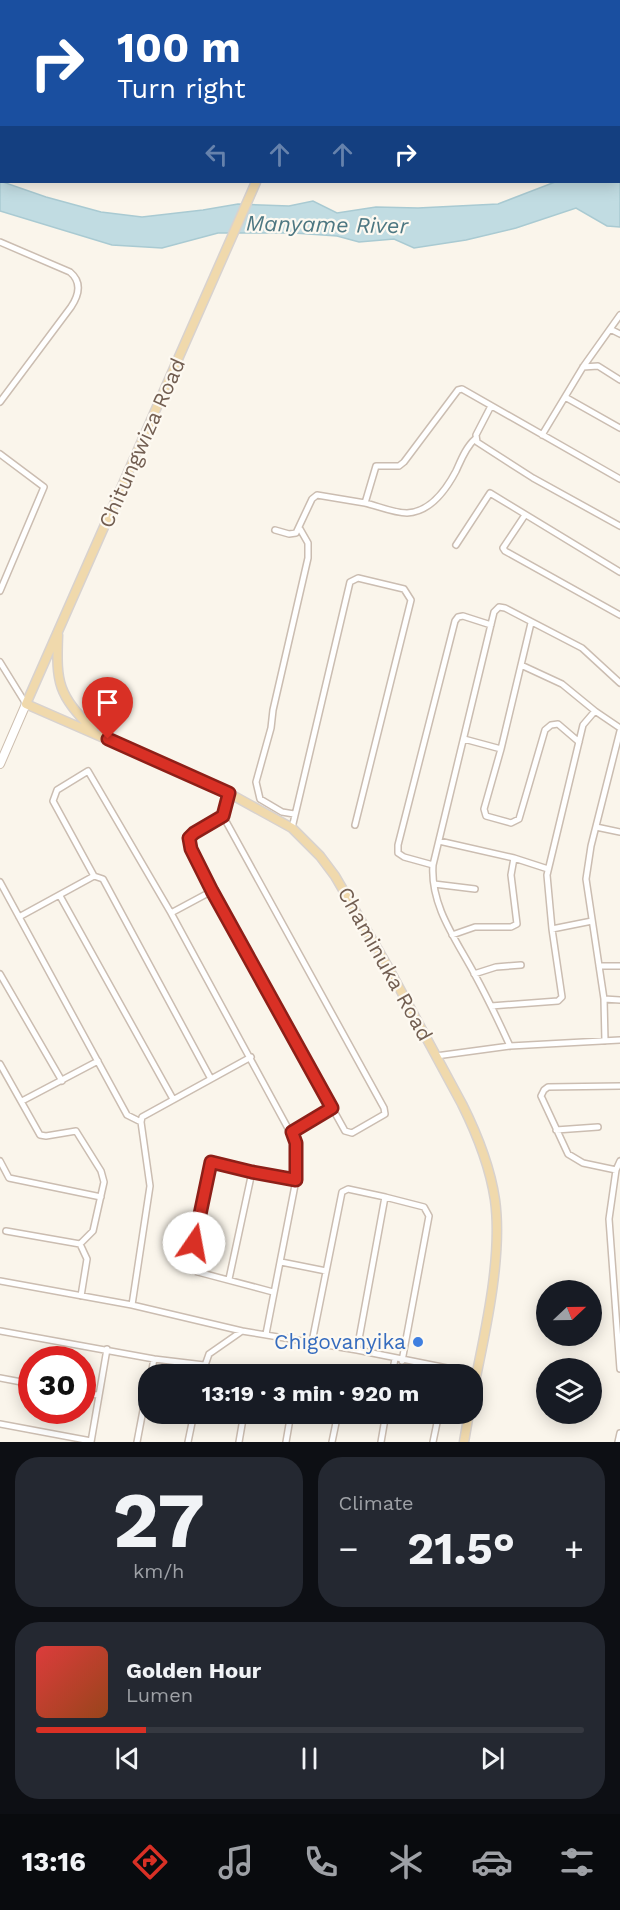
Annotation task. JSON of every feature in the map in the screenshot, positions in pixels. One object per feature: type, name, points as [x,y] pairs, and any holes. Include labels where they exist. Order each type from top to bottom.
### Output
[{"type":"main road","name":"Chitungwiza Road","points":[[26,704],[255,183]]},
{"type":"main road","points":[[58,628],[57,667],[63,693],[69,704],[98,734]]},
{"type":"main road","points":[[0,764],[26,704]]},
{"type":"main road","name":"Chaminuka Road","points":[[26,704],[229,793],[292,828],[320,856],[335,876],[383,957],[436,1056],[471,1123],[486,1163],[495,1199],[496,1231],[490,1298],[479,1364]]},
{"type":"main road","points":[[464,1442],[467,1424]]},
{"type":"street","points":[[0,242],[70,272],[78,285],[71,307],[0,402]]},
{"type":"street","points":[[542,435],[583,368],[620,315]]},
{"type":"street","points":[[610,329],[620,334]]},
{"type":"street","points":[[583,368],[598,366],[620,380]]},
{"type":"street","points":[[366,503],[376,466],[399,466],[404,462],[458,390],[466,390],[620,479]]},
{"type":"street","points":[[565,397],[620,428]]},
{"type":"street","points":[[274,530],[289,534],[296,533],[300,529],[312,499],[317,495],[366,503],[406,513],[421,510],[434,502],[454,474],[491,406]]},
{"type":"street","points":[[475,439],[489,451],[620,526]]},
{"type":"street","points":[[0,454],[44,487],[0,591]]},
{"type":"street","points":[[456,545],[490,493],[620,572]]},
{"type":"street","points":[[525,515],[504,548],[505,551],[620,615]]},
{"type":"street","points":[[294,814],[282,812],[260,799],[255,782],[271,728],[273,710],[304,583],[308,543],[300,529]]},
{"type":"street","points":[[292,828],[350,582],[358,578],[404,589],[411,600],[355,825]]},
{"type":"street","points":[[510,1046],[452,935],[434,884],[433,865],[495,612],[499,607],[505,608],[582,648],[620,683]]},
{"type":"street","points":[[433,865],[404,857],[398,853],[398,845],[455,621],[463,616],[491,625]]},
{"type":"street","points":[[531,623],[484,812],[487,817],[511,823],[519,819],[545,730],[551,725],[558,724],[579,741]]},
{"type":"street","points":[[0,663],[26,704]]},
{"type":"street","points":[[521,665],[562,684],[620,730],[587,865],[586,879],[604,999],[605,1041]]},
{"type":"street","points":[[491,1006],[561,999],[547,884],[548,869],[583,725],[595,711]]},
{"type":"street","points":[[464,739],[501,749]]},
{"type":"street","points":[[211,1079],[103,879],[94,876],[53,801],[57,790],[88,771],[171,913],[296,1143],[296,1180],[266,1334]]},
{"type":"street","points":[[223,816],[189,838],[191,849],[345,1131],[352,1132],[385,1114],[384,1108],[223,816],[229,793]]},
{"type":"street","points":[[596,827],[620,832]]},
{"type":"street","points":[[439,841],[514,858],[548,869]]},
{"type":"street","points":[[452,935],[475,927],[511,927],[517,924],[511,875],[514,858]]},
{"type":"street","points":[[19,917],[94,876]]},
{"type":"street","points":[[0,882],[127,1115],[141,1122]]},
{"type":"street","points":[[434,884],[475,889]]},
{"type":"street","points":[[171,913],[212,891]]},
{"type":"street","points":[[60,896],[173,1099]]},
{"type":"street","points":[[552,929],[592,921]]},
{"type":"street","points":[[474,974],[496,967],[521,965]]},
{"type":"street","points":[[599,966],[620,966]]},
{"type":"street","points":[[0,974],[62,1081]]},
{"type":"street","points":[[604,999],[620,1000]]},
{"type":"street","points":[[436,1056],[510,1046],[620,1040]]},
{"type":"street","points":[[132,1305],[150,1186],[142,1117],[250,1057]]},
{"type":"street","points":[[22,1101],[98,1061]]},
{"type":"street","points":[[0,1064],[42,1136],[78,1132],[101,1171],[104,1182],[93,1232],[80,1244]]},
{"type":"street","points":[[616,1170],[582,1163],[571,1157],[541,1096],[544,1090],[553,1087],[620,1086]]},
{"type":"street","points":[[292,1132],[332,1108]]},
{"type":"street","points":[[556,1130],[598,1127]]},
{"type":"street","points":[[0,1161],[9,1178],[101,1197]]},
{"type":"street","points":[[620,1161],[616,1170],[609,1219],[620,1369]]},
{"type":"street","points":[[273,1292],[194,1271],[190,1263],[211,1162],[296,1180]]},
{"type":"street","points":[[229,1279],[252,1172]]},
{"type":"street","points":[[312,1342],[342,1192],[348,1189],[424,1207],[429,1216],[402,1361]]},
{"type":"street","points":[[357,1350],[385,1197]]},
{"type":"street","points":[[6,1231],[80,1244]]},
{"type":"street","points":[[80,1244],[87,1259],[81,1296]]},
{"type":"street","points":[[281,1262],[326,1271]]},
{"type":"street","points":[[0,1281],[132,1305],[242,1331],[357,1350],[419,1364]]},
{"type":"street","points":[[0,1331],[154,1359],[196,1364]]},
{"type":"street","points":[[204,1364],[209,1354],[242,1331]]},
{"type":"street","points":[[0,1424],[91,1441],[107,1350]]},
{"type":"street","points":[[153,1364],[154,1359]]},
{"type":"street","points":[[394,1364],[395,1359]]},
{"type":"street","points":[[0,1378],[18,1381]]},
{"type":"street","points":[[137,1442],[140,1424]]},
{"type":"street","points":[[188,1442],[192,1424]]},
{"type":"street","points":[[239,1442],[242,1424]]},
{"type":"street","points":[[286,1442],[289,1424]]},
{"type":"street","points":[[332,1442],[336,1424]]},
{"type":"street","points":[[381,1442],[384,1424]]},
{"type":"street","points":[[433,1442],[437,1424]]},
{"type":"street","points":[[618,1442],[620,1433]]},
{"type":"water","name":"Manyame River","points":[[0,183],[101,212],[142,217],[238,204],[289,206],[313,201],[337,213],[376,207],[418,208],[498,204],[552,183],[620,183],[620,227],[607,226],[576,208],[516,228],[466,240],[414,248],[394,239],[359,242],[337,236],[294,233],[218,233],[162,248],[112,245],[0,211]]},
{"type":"place","name":"Chigovanyika","points":[[418,1342]]},
{"type":"route","points":[[108,739],[229,793],[223,816],[189,838],[191,849],[332,1108],[292,1132],[296,1143],[296,1180],[211,1162],[194,1243]]}]
